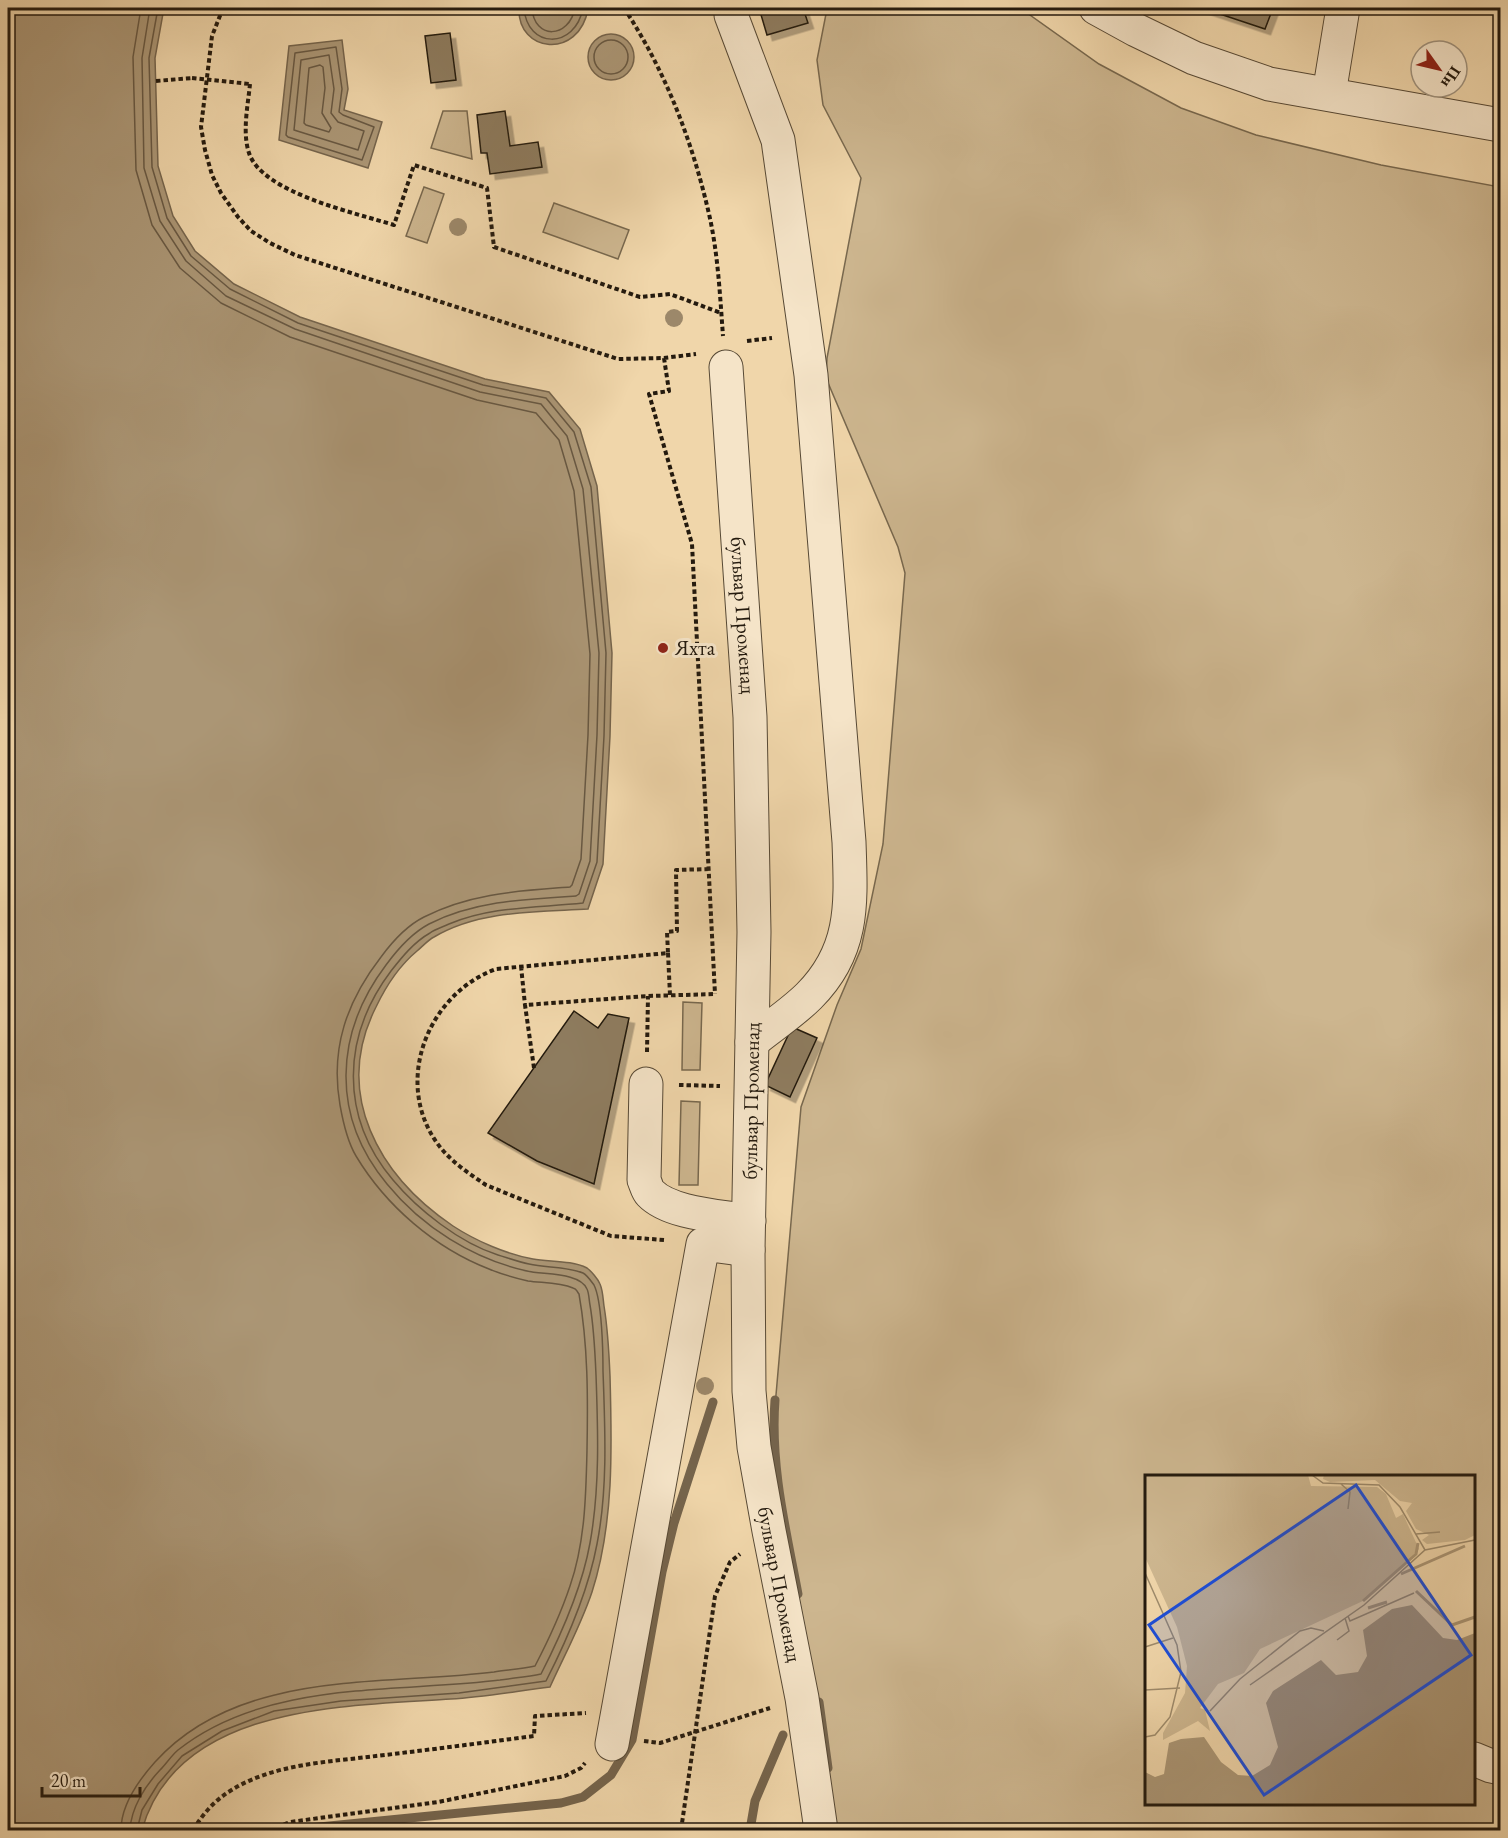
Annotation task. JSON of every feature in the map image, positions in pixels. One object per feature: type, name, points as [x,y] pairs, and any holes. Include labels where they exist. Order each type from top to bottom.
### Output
[{"type":"street","points":[[1096,8],[1194,58],[1269,84],[1500,125]]},
{"type":"street","points":[[1329,94],[1343,8]]},
{"type":"street","points":[[731,15],[778,140],[806,334],[849,842],[851,896],[846,931],[840,951],[825,978],[808,997],[752,1042]]},
{"type":"street","name":"бульвар Променад","points":[[722,354],[750,717],[754,932],[748,1236],[749,1391],[754,1447],[802,1698],[821,1830]]},
{"type":"street","points":[[646,1084],[644,1180],[649,1192],[665,1204],[748,1236]]},
{"type":"street","points":[[601,1750],[704,1244],[748,1236]]},
{"type":"street","points":[[1475,1760],[1500,1768]]},
{"type":"path","points":[[223,8],[212,36],[201,128],[205,150],[212,175],[221,194],[251,231],[270,243],[295,255],[618,359],[722,354],[782,337]]},
{"type":"path","points":[[624,8],[643,37],[668,85],[710,215],[721,313],[722,354]]},
{"type":"path","points":[[156,81],[192,78],[250,84],[246,141],[250,156],[258,169],[278,184],[296,193],[394,225],[414,165],[487,188],[494,247],[640,297],[670,294],[721,313]]},
{"type":"path","points":[[664,358],[669,391],[649,394],[692,543],[715,994]]},
{"type":"path","points":[[670,995],[667,932],[677,931],[676,870],[710,869]]},
{"type":"path","points":[[668,953],[521,966],[496,969],[479,975],[456,994],[432,1024],[423,1042],[417,1073],[419,1100],[436,1142],[468,1173],[486,1185],[611,1236],[668,1240]]},
{"type":"path","points":[[521,966],[534,1068]]},
{"type":"path","points":[[525,1005],[648,996],[752,993]]},
{"type":"path","points":[[648,996],[646,1084],[751,1087]]},
{"type":"path","points":[[681,1830],[715,1596],[730,1562],[769,1531]]},
{"type":"path","points":[[660,1743],[802,1698]]},
{"type":"path","points":[[193,1830],[208,1809],[230,1790],[275,1772],[312,1764],[534,1736],[535,1716],[590,1713]]},
{"type":"path","points":[[270,1830],[290,1822],[438,1802],[565,1776],[581,1768],[601,1750]]},
{"type":"shaded area","points":[[806,8],[1020,8],[1099,64],[1181,108],[1256,135],[1381,165],[1500,187],[1500,1830],[834,1830],[826,1741],[778,1488],[774,1418],[801,1107],[837,1005],[861,949],[883,844],[905,573],[898,547],[826,378],[827,358],[861,178],[823,105],[817,60],[826,14]]},
{"type":"shaded area","points":[[443,111],[467,111],[472,159],[431,148]]},
{"type":"shaded area","points":[[424,187],[444,194],[427,243],[406,236]]},
{"type":"shaded area","points":[[554,203],[629,230],[618,259],[543,232]]},
{"type":"shaded area","points":[[683,1002],[702,1003],[700,1070],[682,1070]]},
{"type":"shaded area","points":[[681,1101],[700,1102],[698,1185],[679,1185]]},
{"type":"water","points":[[8,8],[164,8],[155,58],[158,166],[173,216],[195,251],[234,284],[300,317],[485,379],[549,392],[580,429],[597,486],[612,653],[603,864],[588,909],[489,917],[451,928],[430,940],[410,957],[380,999],[364,1039],[359,1071],[362,1101],[370,1130],[385,1158],[404,1183],[427,1206],[453,1226],[481,1242],[523,1257],[581,1265],[590,1271],[600,1284],[609,1358],[610,1485],[604,1540],[588,1604],[550,1687],[463,1698],[316,1710],[270,1720],[227,1735],[190,1757],[161,1788],[142,1830],[8,1830]]},
{"type":"water","points":[[519,8],[588,9],[582,25],[573,37],[562,43],[549,44],[538,42],[528,34],[521,23]]},
{"type":"water","points":[[611,34],[627,41],[634,57],[627,73],[611,80],[595,73],[588,57],[595,41]]},
{"type":"water","points":[[342,40],[348,89],[344,110],[382,122],[368,168],[279,140],[289,46]]},
{"type":"building","points":[[759,8],[803,8],[808,23],[767,35]]},
{"type":"building","points":[[1202,8],[1273,8],[1265,29]]},
{"type":"building","points":[[450,33],[456,80],[431,83],[425,36]]},
{"type":"building","points":[[505,111],[510,146],[538,142],[542,167],[490,174],[487,153],[481,153],[477,115]]},
{"type":"building","points":[[574,1011],[598,1028],[608,1014],[629,1018],[594,1184],[537,1161],[488,1133]]},
{"type":"building","points":[[792,1027],[817,1038],[790,1097],[765,1085]]},
{"type":"waterway","points":[[775,1400],[777,1474],[798,1594]]},
{"type":"waterway","points":[[289,1830],[561,1803],[583,1797],[611,1775],[632,1740],[662,1572],[674,1523],[713,1402]]},
{"type":"waterway","points":[[819,1702],[828,1768]]},
{"type":"waterway","points":[[750,1830],[755,1801],[783,1735]]},
{"type":"place","name":"Яхта","points":[[663,648]]}]
